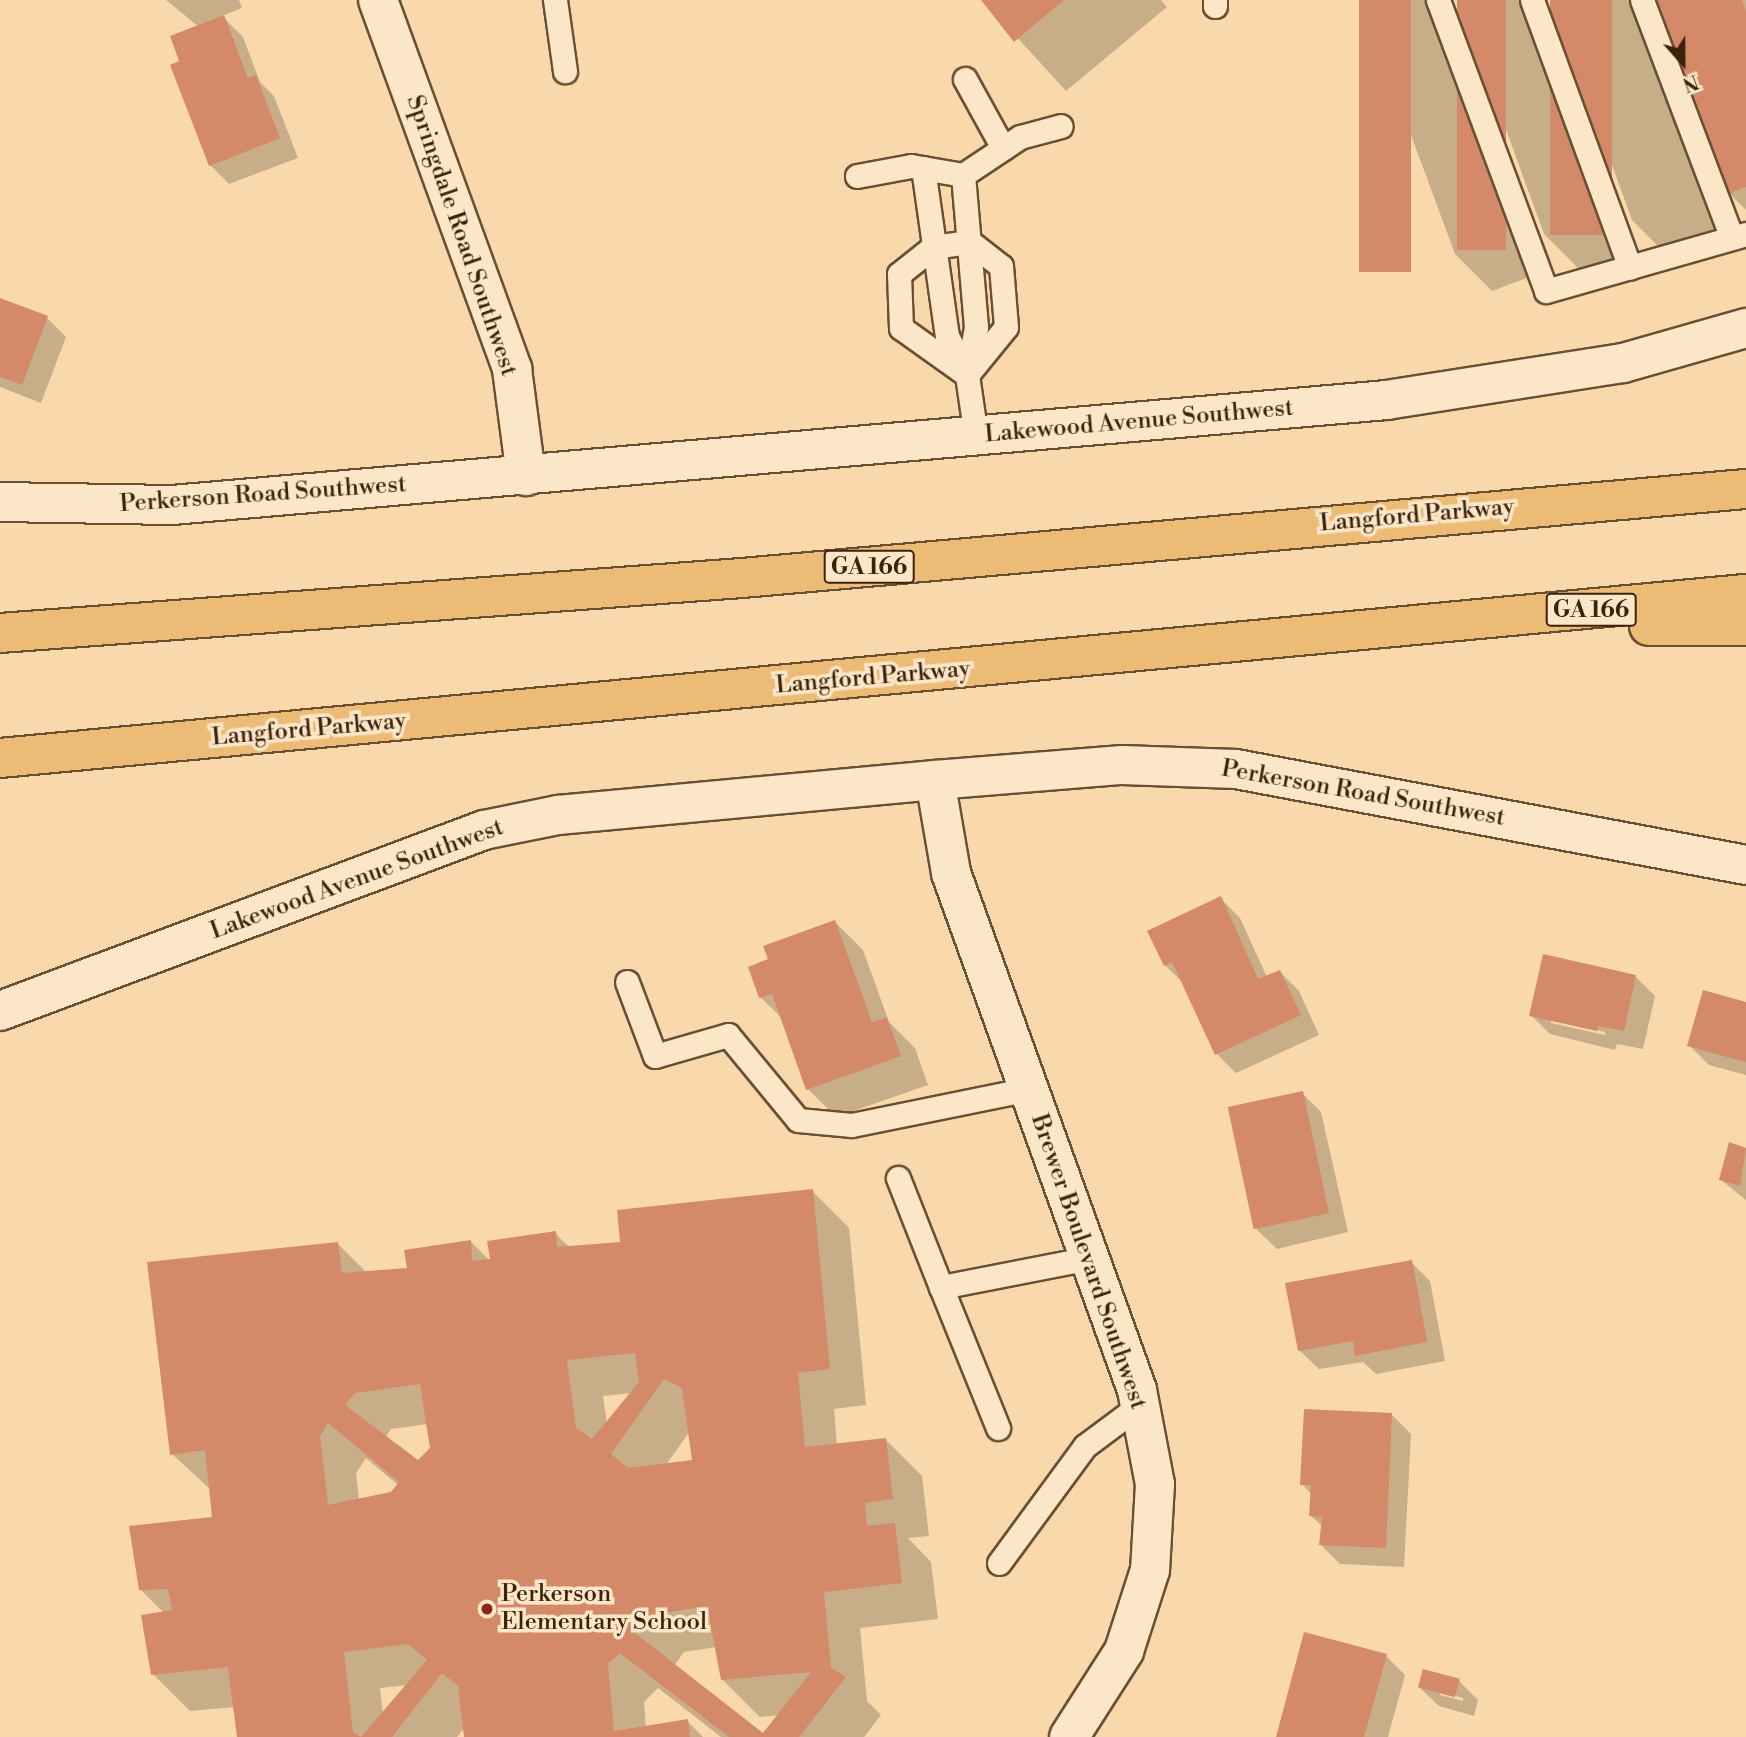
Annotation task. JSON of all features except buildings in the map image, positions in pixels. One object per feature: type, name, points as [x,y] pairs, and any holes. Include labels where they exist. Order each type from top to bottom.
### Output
[{"type":"highway","name":"Langford Parkway","points":[[0,633],[742,578],[1743,489]]},
{"type":"highway","name":"Langford Parkway","points":[[0,758],[1437,626],[1746,594]]},
{"type":"highway","points":[[1437,626],[1746,626]]},
{"type":"street","name":"Springdale Road Southwest","points":[[377,0],[512,369],[526,476]]},
{"type":"street","name":"Lakewood Avenue Southwest","points":[[526,476],[1386,400],[1623,363],[1746,328]]},
{"type":"street","name":"Perkerson Road Southwest","points":[[0,502],[172,505],[526,476]]},
{"type":"street","name":"Perkerson Road Southwest","points":[[935,780],[1122,765],[1236,768],[1746,864]]},
{"type":"street","name":"Lakewood Avenue Southwest","points":[[0,1011],[484,830],[558,815],[935,780]]},
{"type":"street","name":"Brewer Boulevard Southwest","points":[[935,780],[951,873],[1140,1405],[1155,1484],[1150,1570],[1124,1651],[1069,1737]]},
{"type":"lane","points":[[555,0],[565,71]]},
{"type":"lane","points":[[1438,0],[1546,291],[1739,236],[1642,0]]},
{"type":"lane","points":[[1532,0],[1630,268]]},
{"type":"lane","points":[[965,79],[1003,148]]},
{"type":"lane","points":[[857,176],[911,166],[963,175],[1020,137],[1061,126]]},
{"type":"lane","points":[[923,168],[947,337],[967,375]]},
{"type":"lane","points":[[963,175],[976,327],[967,375],[976,437]]},
{"type":"lane","points":[[970,242],[1001,266],[1006,327],[967,375],[901,328],[900,274],[933,247],[970,242]]},
{"type":"lane","points":[[627,982],[655,1056],[728,1035],[798,1120],[852,1125],[1028,1089]]},
{"type":"lane","points":[[898,1178],[998,1428]]},
{"type":"lane","points":[[941,1286],[1090,1258]]},
{"type":"lane","points":[[999,1563],[1085,1446],[1140,1405]]},
{"type":"place","name":"Perkerson Elementary School","points":[[487,1609]]}]
